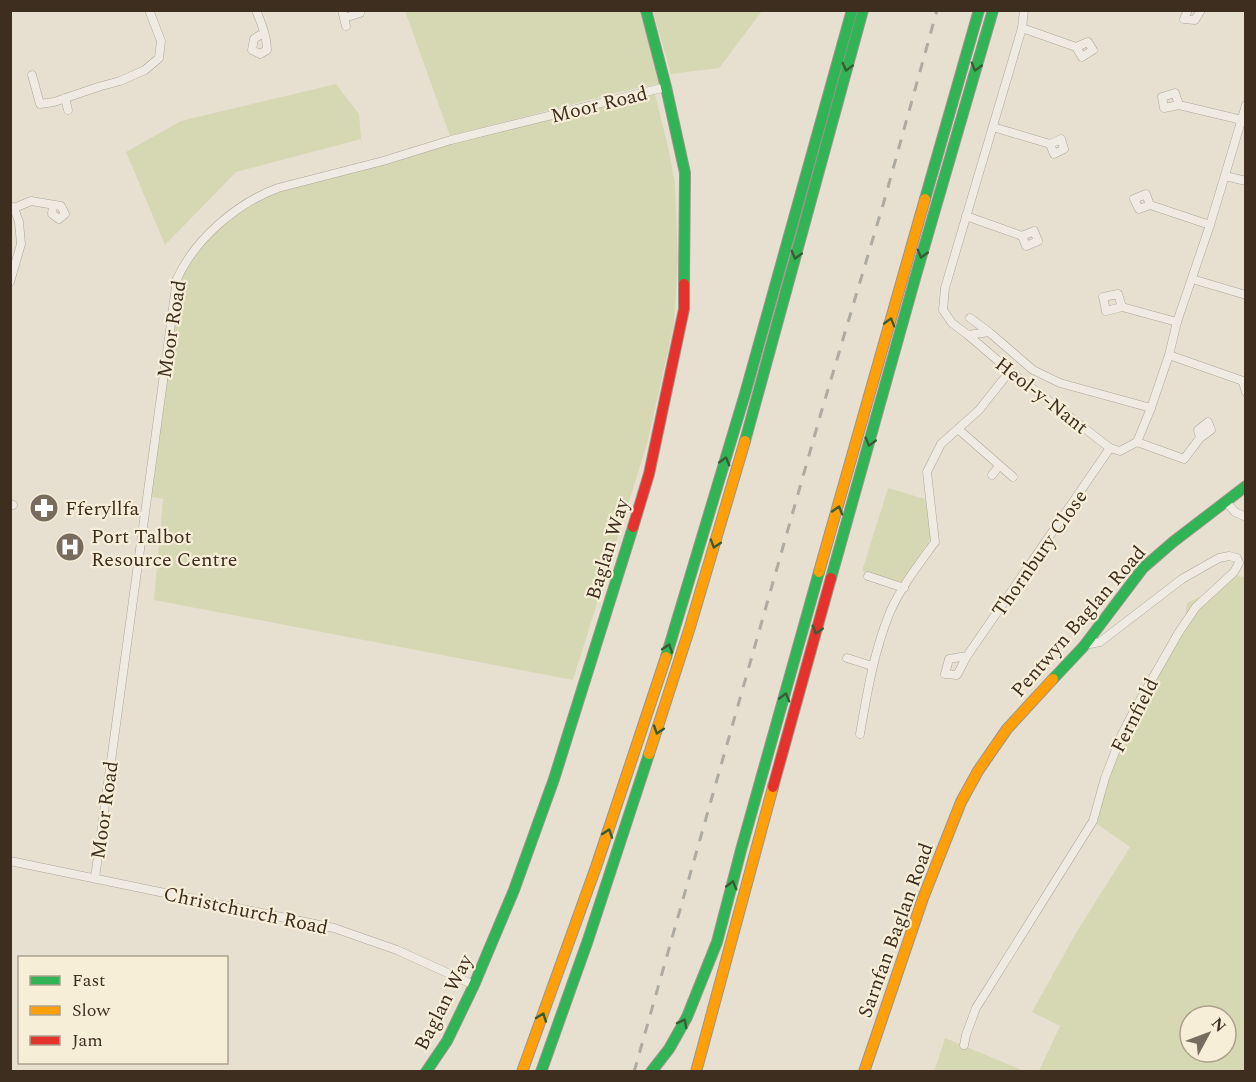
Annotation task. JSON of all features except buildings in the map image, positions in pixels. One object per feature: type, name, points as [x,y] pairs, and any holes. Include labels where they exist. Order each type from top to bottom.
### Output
[{"type":"main road","name":"Baglan Way","points":[[426,1071],[447,1041],[474,985],[514,890],[558,767],[649,474],[684,309],[685,173],[646,10]]},
{"type":"main road","points":[[522,1071],[608,832],[676,622],[725,461],[852,10]]},
{"type":"main road","points":[[541,1071],[588,940],[690,627],[751,418],[863,10]]},
{"type":"main road","points":[[651,1071],[669,1049],[687,1017],[717,942],[979,10]]},
{"type":"main road","points":[[696,1071],[780,759],[993,10]]},
{"type":"main road","name":"Pentwyn Baglan Road","points":[[961,802],[978,771],[1007,729],[1084,645],[1143,568],[1245,486]]},
{"type":"main road","name":"Sarnfan Baglan Road","points":[[864,1071],[923,898],[961,802]]},
{"type":"street","points":[[32,75],[39,104],[54,102],[120,81],[145,70],[159,58],[161,41],[149,10]]},
{"type":"street","points":[[256,10],[265,35]]},
{"type":"street","name":"Heol-y-Nant","points":[[1024,10],[1022,28],[945,288],[943,310],[952,323],[1010,371],[1110,448],[1119,451],[1137,442]]},
{"type":"street","points":[[1188,10],[1184,19],[1195,20],[1201,10]]},
{"type":"street","points":[[344,18],[360,13]]},
{"type":"street","points":[[1022,28],[1076,47]]},
{"type":"street","name":"Moor Road","points":[[95,878],[177,279],[194,249],[235,212],[264,193],[278,188],[383,161],[451,140],[666,87]]},
{"type":"street","points":[[65,98],[68,110]]},
{"type":"street","points":[[1179,105],[1242,120]]},
{"type":"street","points":[[1200,438],[1184,459],[1137,442],[1151,408],[1210,225],[1245,105]]},
{"type":"street","points":[[993,127],[1050,144]]},
{"type":"street","points":[[1225,176],[1245,182]]},
{"type":"street","points":[[10,282],[21,244],[19,222],[12,207],[31,201],[53,205]]},
{"type":"street","points":[[1150,206],[1210,225]]},
{"type":"street","points":[[966,216],[1022,236]]},
{"type":"street","points":[[1192,279],[1245,295]]},
{"type":"street","points":[[1122,307],[1177,322]]},
{"type":"street","name":"Heol-y-Nant","points":[[970,318],[1033,370],[1060,383],[1151,408]]},
{"type":"street","name":"Heol-y-Nant","points":[[968,335],[989,332]]},
{"type":"street","points":[[1168,355],[1244,382],[1245,392]]},
{"type":"street","points":[[860,734],[872,666],[891,611],[915,568],[935,542],[927,472],[941,444],[978,410],[1010,371]]},
{"type":"street","points":[[958,429],[1013,477]]},
{"type":"street","name":"Thornbury Close","points":[[967,656],[1110,448]]},
{"type":"street","points":[[992,475],[999,466]]},
{"type":"street","points":[[1226,502],[1235,512],[1245,517]]},
{"type":"street","name":"Fernfield","points":[[964,1045],[976,1008],[1093,821],[1105,778],[1122,734],[1140,699],[1196,607],[1234,572],[1239,564],[1237,558],[1229,556],[1219,558],[1201,568],[1182,579],[1100,642],[1084,645]]},
{"type":"street","points":[[868,576],[904,588]]},
{"type":"street","points":[[847,658],[872,666]]},
{"type":"street","name":"Christchurch Road","points":[[10,861],[334,928],[397,950],[474,985]]},
{"type":"green space","points":[[653,10],[762,11],[719,68],[671,74]]},
{"type":"green space","points":[[405,11],[642,11],[662,83],[450,136]]},
{"type":"green space","points":[[336,84],[359,114],[361,139],[236,172],[165,245],[126,152],[181,121]]},
{"type":"green space","points":[[654,90],[675,184],[678,260],[674,324],[647,444],[573,680],[154,600],[163,499],[147,496],[177,279],[209,234],[264,193]]},
{"type":"green space","points":[[888,488],[925,499],[932,536],[902,583],[862,571]]},
{"type":"green space","points":[[1234,572],[1240,577],[1245,576],[1245,1071],[1039,1071],[1060,1026],[1032,1012],[1076,933],[1130,847],[1093,821],[1105,778],[1135,709],[1184,627],[1187,603],[1216,589]]},
{"type":"green space","points":[[945,1038],[1024,1071],[934,1072]]},
{"type":"railway","points":[[634,1072],[937,10]]},
{"type":"traffic: fast","points":[[646,10],[685,173],[684,284]]},
{"type":"traffic: fast","points":[[666,657],[745,394],[852,10]]},
{"type":"traffic: fast","points":[[745,441],[863,10]]},
{"type":"traffic: fast","points":[[925,199],[979,10]]},
{"type":"traffic: fast","points":[[831,578],[993,10]]},
{"type":"traffic: fast","points":[[1053,679],[1084,646],[1143,568],[1246,486]]},
{"type":"traffic: fast","points":[[426,1072],[447,1041],[474,985],[514,890],[554,779],[633,527]]},
{"type":"traffic: fast","points":[[651,1072],[669,1049],[687,1017],[717,942],[819,572]]},
{"type":"traffic: fast","points":[[541,1072],[588,940],[649,754]]},
{"type":"traffic: slow","points":[[819,572],[925,199]]},
{"type":"traffic: slow","points":[[649,754],[690,627],[745,441]]},
{"type":"traffic: slow","points":[[522,1072],[596,867],[666,657]]},
{"type":"traffic: slow","points":[[864,1072],[923,898],[961,802],[978,771],[1007,729],[1053,679]]},
{"type":"traffic: slow","points":[[696,1072],[773,787]]},
{"type":"traffic: jam","points":[[633,527],[649,474],[684,309],[684,284]]},
{"type":"traffic: jam","points":[[773,787],[831,578]]},
{"type":"place","name":"Fferyllfa","points":[[44,508]]},
{"type":"place","name":"Port Talbot Resource Centre","points":[[70,547]]}]
